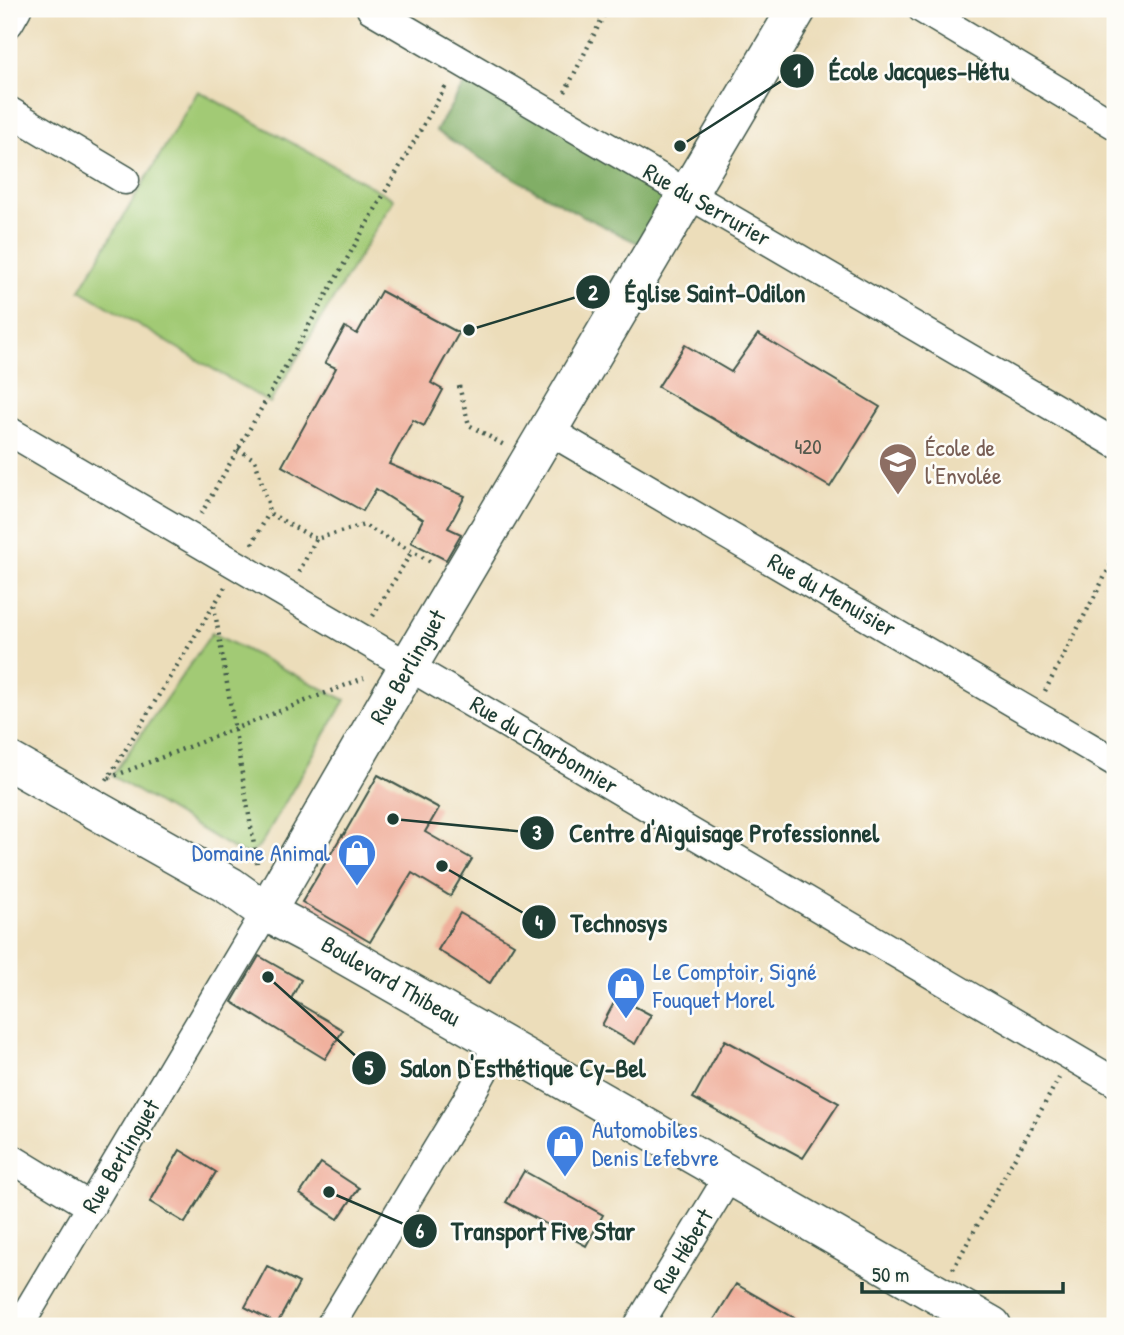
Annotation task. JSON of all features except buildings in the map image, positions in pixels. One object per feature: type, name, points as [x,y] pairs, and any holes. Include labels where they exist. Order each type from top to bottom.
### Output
[{"type":"main road","name":"Rue Berlinguet","points":[[266,912],[797,9]]},
{"type":"main road","name":"Boulevard Thibeau","points":[[9,761],[230,886],[266,912],[729,1176],[947,1315],[992,1326]]},
{"type":"street","points":[[9,23],[17,9]]},
{"type":"street","name":"Rue du Serrurier","points":[[371,9],[1115,443]]},
{"type":"street","points":[[922,9],[1115,125]]},
{"type":"street","points":[[9,111],[125,180]]},
{"type":"street","name":"Rue du Menuisier","points":[[548,430],[1115,762]]},
{"type":"street","name":"Rue du Charbonnier","points":[[9,431],[1115,1082]]},
{"type":"street","name":"Rue Berlinguet","points":[[19,1326],[266,912]]},
{"type":"street","points":[[330,1326],[499,1043]]},
{"type":"street","points":[[9,1157],[91,1207]]},
{"type":"street","name":"Rue Hébert","points":[[638,1326],[729,1176]]},
{"type":"path","points":[[553,115],[607,9]]},
{"type":"path","points":[[188,536],[442,91]]},
{"type":"path","points":[[459,386],[469,425],[496,440]]},
{"type":"path","points":[[238,449],[255,460],[268,503],[269,513],[259,531]]},
{"type":"path","points":[[269,513],[316,539],[364,525],[436,565]]},
{"type":"path","points":[[306,558],[316,539]]},
{"type":"path","points":[[360,637],[412,551]]},
{"type":"path","points":[[1033,713],[1115,557]]},
{"type":"path","points":[[238,565],[108,778],[366,678],[409,665]]},
{"type":"path","points":[[214,605],[254,846]]},
{"type":"path","points":[[947,1315],[953,1270],[1071,1056]]},
{"type":"green space","points":[[472,71],[698,208],[668,257],[550,198],[436,131]]},
{"type":"green space","points":[[198,91],[394,199],[270,403],[80,290]]},
{"type":"green space","points":[[212,633],[345,700],[261,844],[249,853],[239,852],[112,776]]},
{"type":"place","name":"École Jacques-Hétu","points":[[680,146]]},
{"type":"place","name":"Église Saint-Odilon","points":[[469,330]]},
{"type":"place","name":"École de l'Envolée","points":[[898,496]]},
{"type":"place","name":"Centre d'Aiguisage Professionnel","points":[[393,819]]},
{"type":"place","name":"Technosys","points":[[442,866]]},
{"type":"place","name":"Domaine Animal","points":[[357,887]]},
{"type":"place","name":"Salon D'Esthétique Cy-Bel","points":[[268,977]]},
{"type":"place","name":"Le Comptoir, Signé Fouquet Morel","points":[[626,1020]]},
{"type":"place","name":"Automobiles Denis Lefebvre","points":[[565,1178]]},
{"type":"place","name":"Transport Five Star","points":[[329,1192]]}]
